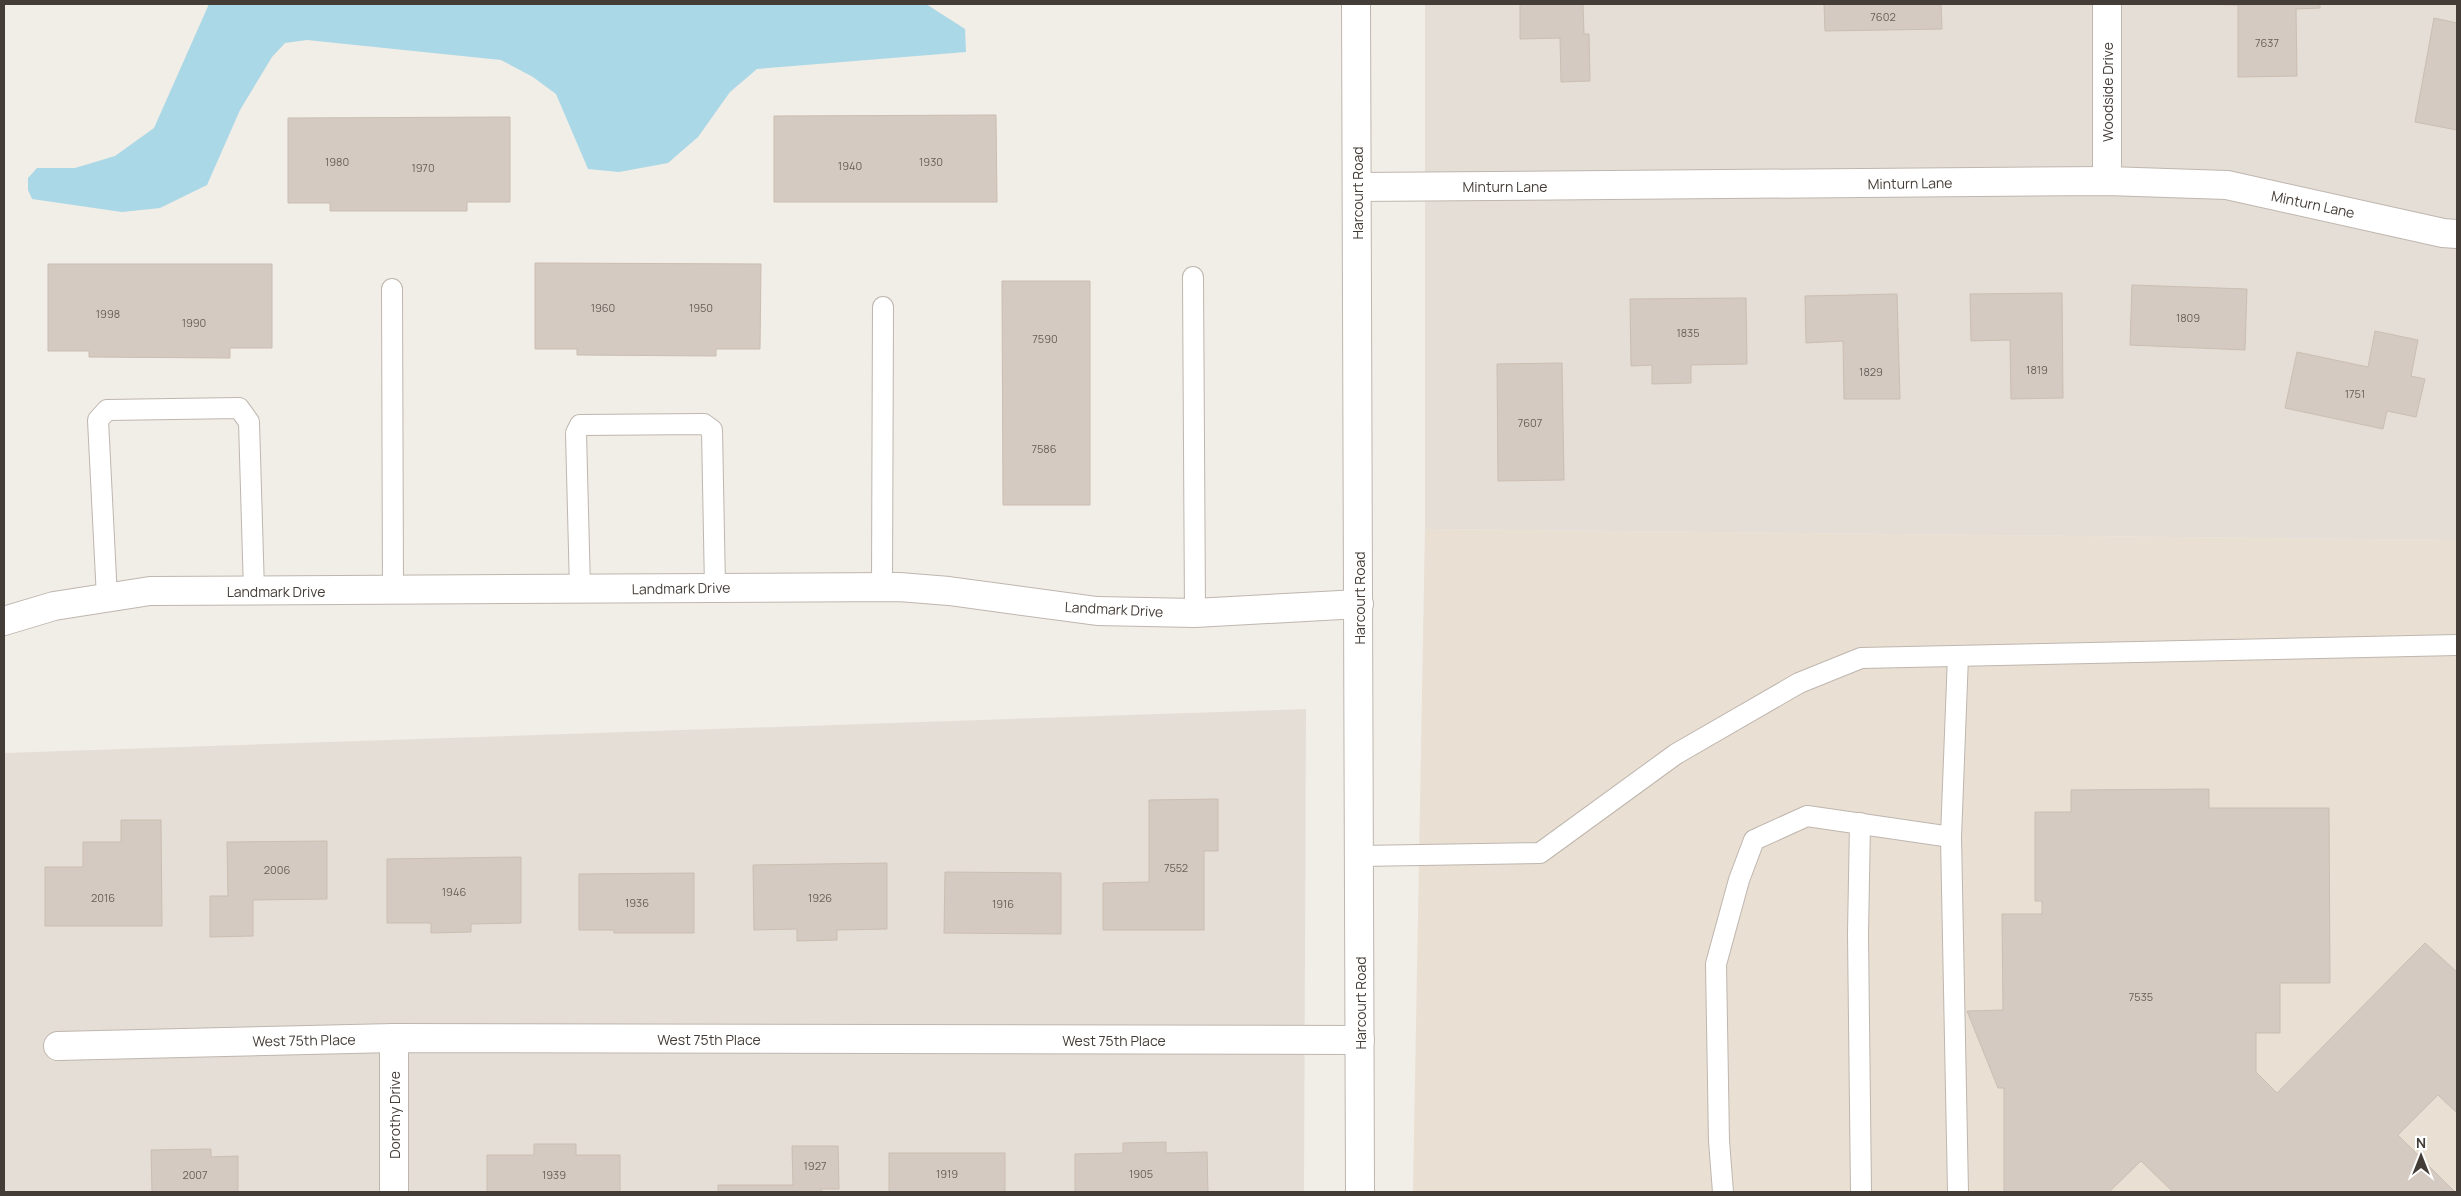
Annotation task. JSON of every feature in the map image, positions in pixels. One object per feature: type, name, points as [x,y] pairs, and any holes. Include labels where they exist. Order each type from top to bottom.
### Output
[{"type":"street","name":"Harcourt Road","points":[[1356,4],[1360,1192]]},
{"type":"street","name":"Woodside Drive","points":[[2107,4],[2107,181]]},
{"type":"street","name":"Minturn Lane","points":[[1357,186],[2107,181],[2227,185],[2442,233],[2457,234]]},
{"type":"street","name":"Landmark Drive","points":[[4,622],[54,606],[150,592],[882,587],[949,592],[1097,611],[1195,613],[1359,604]]},
{"type":"street","name":"West 75th Place","points":[[58,1046],[394,1038],[1360,1040]]},
{"type":"street","name":"Dorothy Drive","points":[[394,1038],[394,1192]]},
{"type":"lane","points":[[1193,276],[1195,613]]},
{"type":"lane","points":[[392,289],[393,590]]},
{"type":"lane","points":[[882,587],[884,306]]},
{"type":"lane","points":[[107,598],[98,420],[107,410],[239,408],[249,422],[254,591]]},
{"type":"lane","points":[[580,590],[576,433],[580,425],[704,424],[712,430],[715,588]]},
{"type":"lane","points":[[1360,856],[1540,853],[1676,754],[1799,683],[1861,658],[2457,644]]},
{"type":"lane","points":[[1958,656],[1951,837],[1958,1192]]},
{"type":"lane","points":[[1723,1192],[1716,964],[1745,864],[1754,840],[1807,816],[1951,837]]},
{"type":"lane","points":[[1860,823],[1858,934],[1862,1192]]},
{"type":"shaded area","points":[[1425,4],[2457,4],[2457,540],[1425,529]]},
{"type":"shaded area","points":[[1425,529],[2457,540],[2457,1192],[1413,1192]]},
{"type":"shaded area","points":[[1306,709],[1304,1192],[4,1192],[4,753]]},
{"type":"water","points":[[209,4],[926,4],[965,29],[966,52],[757,69],[730,92],[698,137],[668,163],[619,172],[588,169],[556,94],[533,77],[501,60],[307,40],[285,43],[272,57],[240,110],[207,185],[160,208],[122,212],[32,199],[28,190],[28,178],[37,168],[75,168],[115,156],[154,128]]},
{"type":"building","points":[[1520,4],[1583,4],[1584,34],[1589,34],[1590,81],[1561,82],[1560,38],[1520,39]]},
{"type":"building","points":[[1824,4],[1941,4],[1942,29],[1825,31]]},
{"type":"building","points":[[2200,4],[2320,4],[2320,8],[2296,9],[2297,76],[2238,77],[2238,5]]},
{"type":"building","points":[[2434,18],[2457,23],[2457,130],[2415,122]]},
{"type":"building","points":[[996,115],[997,202],[774,202],[774,116]]},
{"type":"building","points":[[510,117],[510,202],[467,202],[467,211],[330,211],[330,203],[288,203],[288,118]]},
{"type":"building","points":[[535,263],[761,264],[760,349],[716,349],[716,356],[577,355],[577,349],[535,349]]},
{"type":"building","points":[[48,264],[272,264],[272,348],[230,348],[230,358],[89,357],[89,351],[48,351]]},
{"type":"building","points":[[1002,281],[1090,281],[1090,505],[1003,505]]},
{"type":"building","points":[[2132,285],[2247,289],[2245,350],[2130,345]]},
{"type":"building","points":[[2062,293],[2063,398],[2011,399],[2010,340],[1971,341],[1970,294]]},
{"type":"building","points":[[1897,294],[1900,399],[1844,399],[1843,341],[1806,343],[1805,296]]},
{"type":"building","points":[[1746,298],[1747,364],[1691,365],[1691,383],[1652,384],[1652,365],[1631,366],[1630,299]]},
{"type":"building","points":[[2375,331],[2418,340],[2411,376],[2425,379],[2416,417],[2387,411],[2383,429],[2285,408],[2297,352],[2368,367]]},
{"type":"building","points":[[1562,363],[1564,480],[1498,481],[1497,364]]},
{"type":"building","points":[[2209,789],[2209,808],[2329,808],[2330,983],[2280,983],[2280,1033],[2256,1033],[2256,1072],[2277,1093],[2425,943],[2457,972],[2457,1113],[2438,1095],[2398,1135],[2455,1192],[2173,1192],[2141,1161],[2109,1192],[2004,1192],[2004,1088],[1998,1088],[1967,1011],[2003,1010],[2002,914],[2042,914],[2042,901],[2035,901],[2035,812],[2071,812],[2071,790]]},
{"type":"building","points":[[1218,799],[1218,851],[1204,851],[1204,930],[1103,930],[1103,883],[1149,882],[1149,800]]},
{"type":"building","points":[[121,820],[161,820],[162,926],[45,926],[45,867],[83,867],[83,842],[121,842]]},
{"type":"building","points":[[327,841],[327,899],[253,900],[253,936],[210,937],[210,896],[228,896],[227,842]]},
{"type":"building","points":[[521,857],[521,923],[471,924],[471,932],[431,933],[431,923],[387,923],[387,859]]},
{"type":"building","points":[[887,863],[887,929],[837,930],[837,940],[797,941],[797,929],[754,930],[753,865]]},
{"type":"building","points":[[945,872],[1061,873],[1061,934],[944,933]]},
{"type":"building","points":[[694,873],[694,933],[614,933],[614,930],[579,930],[579,874]]},
{"type":"building","points":[[1166,1142],[1166,1153],[1207,1152],[1208,1192],[1075,1192],[1075,1154],[1123,1153],[1123,1143]]},
{"type":"building","points":[[534,1144],[576,1144],[576,1155],[620,1155],[620,1192],[487,1192],[487,1155],[534,1155]]},
{"type":"building","points":[[792,1146],[838,1146],[839,1189],[821,1189],[822,1192],[718,1192],[718,1185],[793,1185]]},
{"type":"building","points":[[211,1149],[211,1157],[238,1156],[238,1192],[152,1192],[151,1150]]},
{"type":"building","points":[[889,1153],[1005,1153],[1005,1192],[889,1192]]}]
